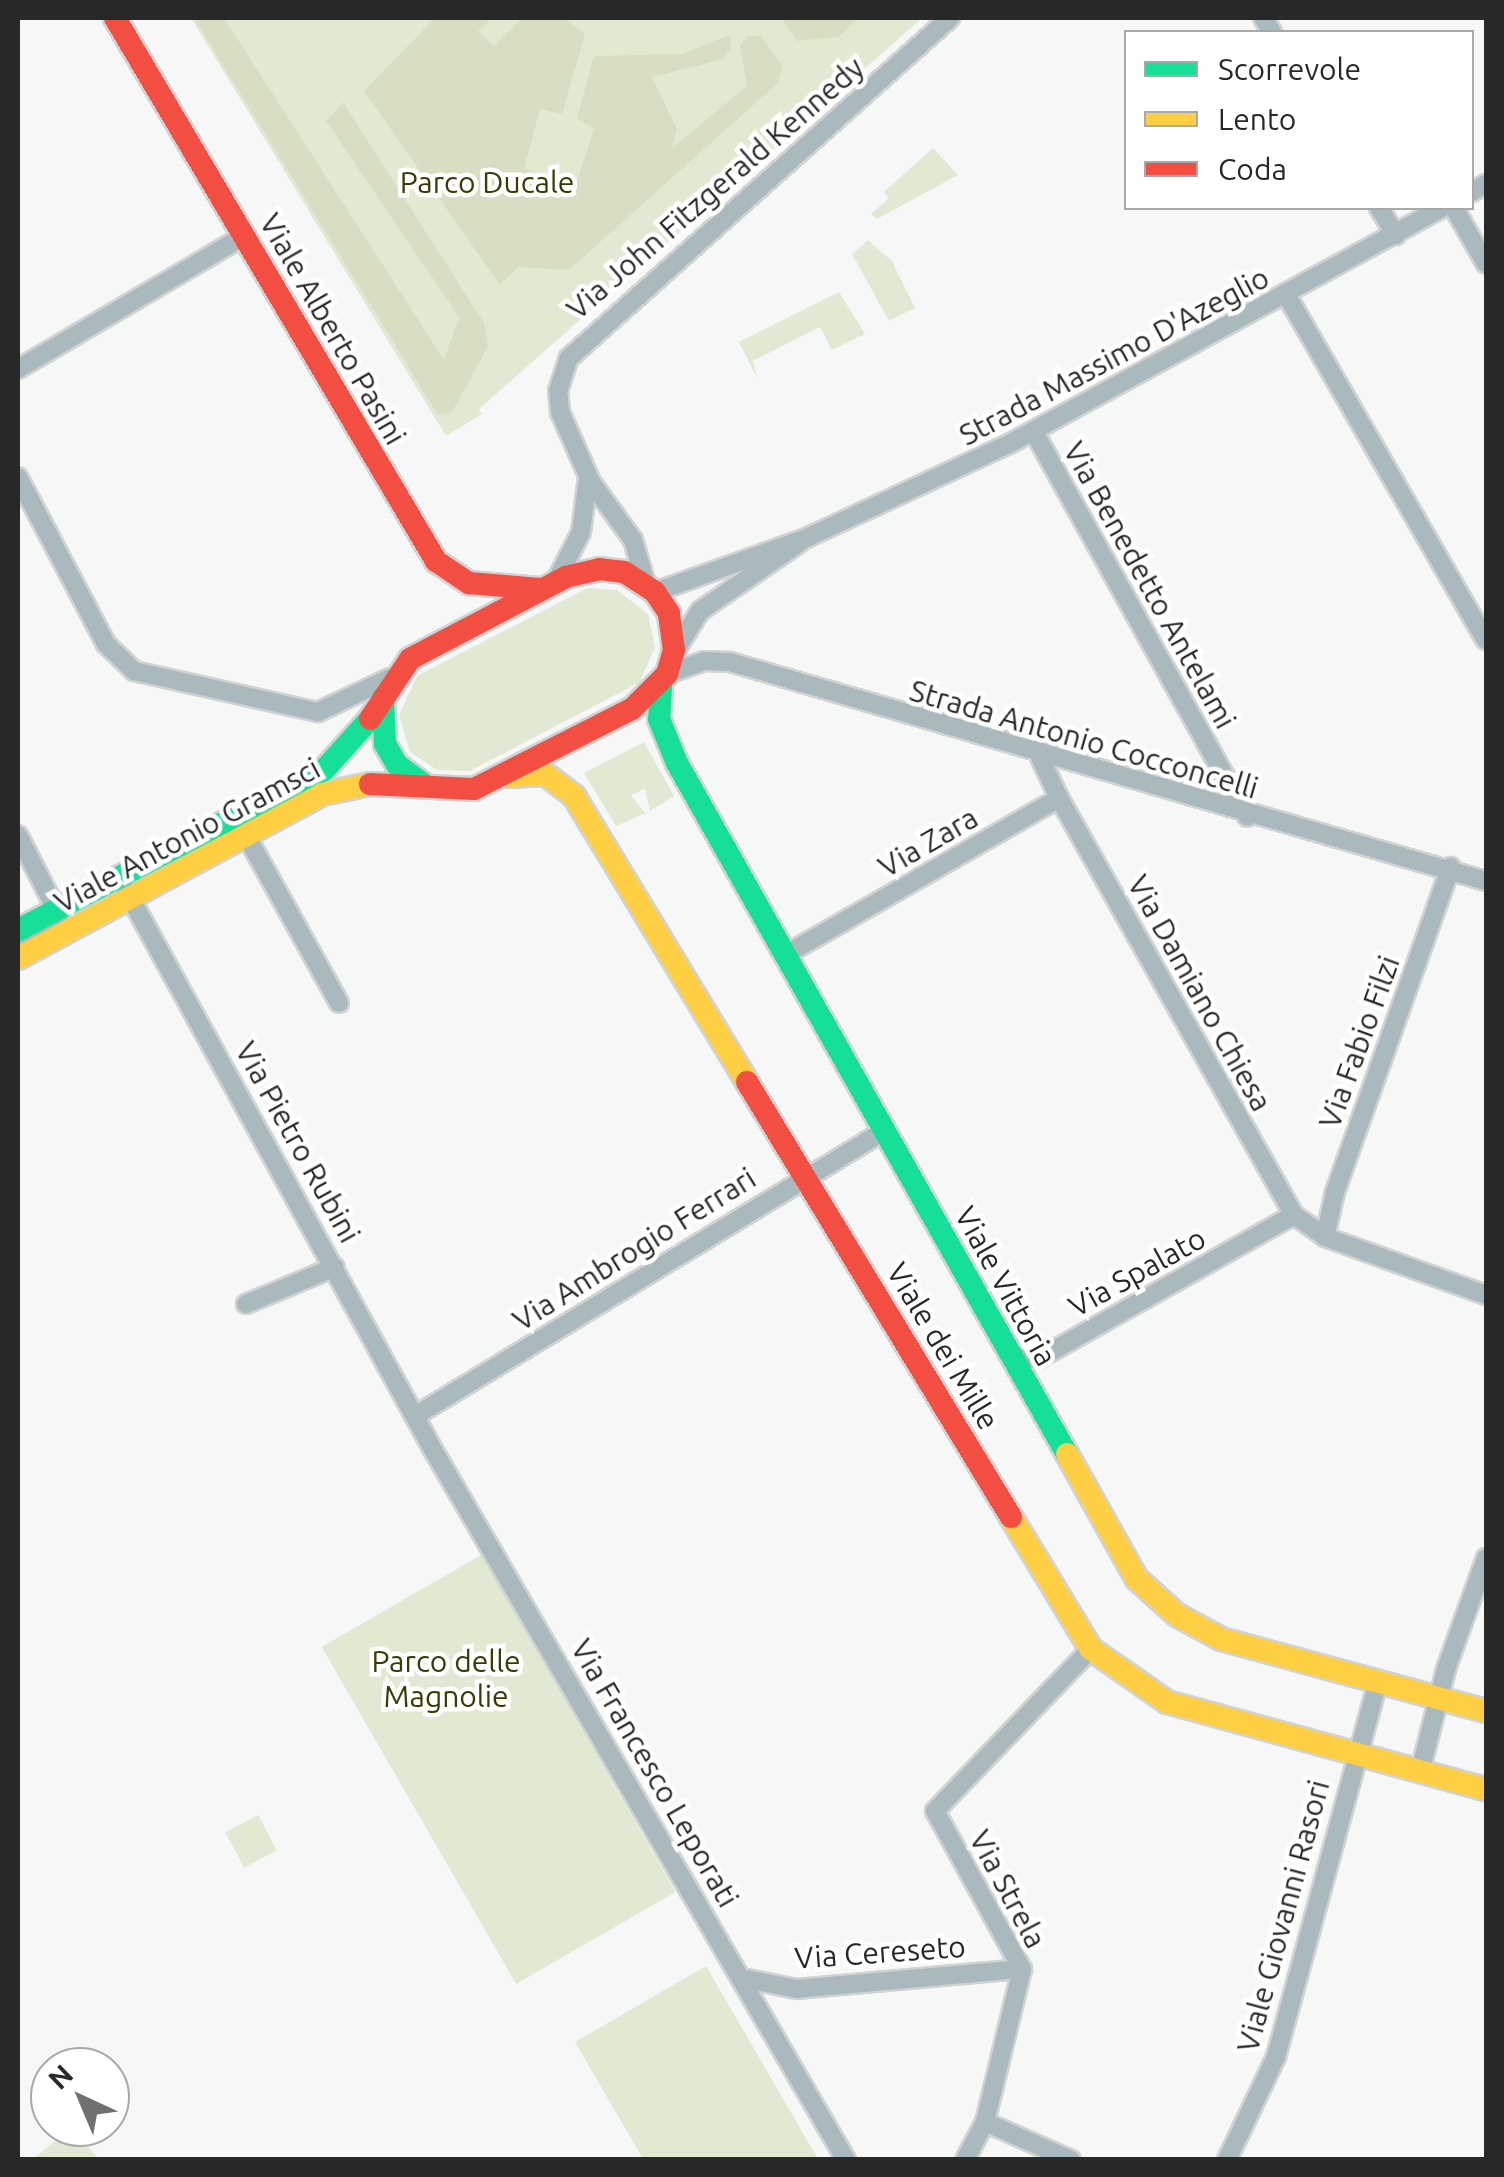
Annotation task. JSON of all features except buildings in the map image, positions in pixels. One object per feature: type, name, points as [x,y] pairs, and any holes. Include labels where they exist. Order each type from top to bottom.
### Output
[{"type":"main road","name":"Viale Alberto Pasini","points":[[116,18],[439,565],[475,584],[532,590],[554,584]]},
{"type":"main road","points":[[449,792],[415,780],[391,755],[381,721],[394,677],[554,584],[600,568],[646,584]]},
{"type":"main road","name":"Viale Vittoria","points":[[646,584],[673,625],[659,719],[672,754],[1137,1579],[1177,1615],[1220,1639],[1486,1710]]},
{"type":"main road","points":[[486,784],[632,709],[666,674]]},
{"type":"main road","name":"Viale Antonio Gramsci","points":[[18,958],[124,887],[241,826],[336,761],[394,677]]},
{"type":"main road","name":"Viale dei Mille","points":[[486,784],[539,773],[570,790],[1091,1650],[1167,1702],[1486,1789]]},
{"type":"main road","name":"Viale Antonio Gramsci","points":[[241,826],[350,785],[449,792],[486,784]]},
{"type":"main road","name":"Viale Antonio Gramsci","points":[[18,930],[57,910],[124,887]]},
{"type":"street","name":"Via John Fitzgerald Kennedy","points":[[646,584],[633,540],[588,476],[558,401],[560,380],[576,348],[950,18]]},
{"type":"street","points":[[1381,210],[1396,235]]},
{"type":"street","name":"Strada Massimo D'Azeglio","points":[[804,540],[1034,432],[1439,210]]},
{"type":"street","points":[[1455,210],[1486,264]]},
{"type":"street","points":[[18,370],[244,236]]},
{"type":"street","points":[[1287,296],[1486,640]]},
{"type":"street","name":"Via Benedetto Antelami","points":[[1034,432],[1248,817]]},
{"type":"street","name":"Via John Fitzgerald Kennedy","points":[[554,584],[581,532],[588,476]]},
{"type":"street","points":[[18,477],[106,644],[134,670],[318,712],[374,690],[394,677]]},
{"type":"street","points":[[646,584],[804,540]]},
{"type":"street","points":[[666,674],[694,616],[804,540]]},
{"type":"street","name":"Strada Antonio Cocconcelli","points":[[666,674],[704,661],[730,662],[1040,757],[1248,817],[1451,868],[1486,882]]},
{"type":"street","points":[[1040,757],[1058,798]]},
{"type":"street","name":"Via Zara","points":[[785,955],[1058,798]]},
{"type":"street","name":"Via Damiano Chiesa","points":[[1058,798],[1294,1215]]},
{"type":"street","points":[[241,826],[339,1002]]},
{"type":"street","points":[[18,835],[57,910],[57,920],[18,942]]},
{"type":"street","name":"Via Fabio Filzi","points":[[1325,1237],[1335,1192],[1451,868]]},
{"type":"street","name":"Via Pietro Rubini","points":[[124,887],[336,1267],[414,1416]]},
{"type":"street","name":"Via Ambrogio Ferrari","points":[[414,1416],[884,1131]]},
{"type":"street","points":[[1294,1215],[1325,1237],[1486,1295]]},
{"type":"street","name":"Via Spalato","points":[[1007,1349],[1020,1359],[1040,1358],[1294,1215]]},
{"type":"street","points":[[246,1304],[336,1267]]},
{"type":"street","name":"Via Francesco Leporati","points":[[414,1416],[846,2160]]},
{"type":"street","points":[[1420,1772],[1438,1699],[1486,1558]]},
{"type":"street","name":"Via Strela","points":[[985,2122],[1022,1969],[935,1811],[1091,1650]]},
{"type":"street","name":"Viale Giovanni Rasori","points":[[1227,2160],[1276,2058],[1352,1769],[1362,1757],[1378,1684]]},
{"type":"street","name":"Via Cereseto","points":[[742,1978],[798,1990],[1022,1969]]},
{"type":"street","points":[[965,2160],[985,2122],[1071,2160]]},
{"type":"green space","name":"Parco Ducale","points":[[191,18],[922,18],[479,409],[482,414],[446,436]]},
{"type":"green space","points":[[194,18],[224,18],[444,360],[459,317],[326,121],[343,102],[484,323],[488,347],[452,412],[438,415]]},
{"type":"green space","points":[[435,18],[492,18],[478,31],[494,46],[523,18],[563,18],[585,34],[562,114],[540,109],[524,169],[576,185],[594,129],[577,118],[594,56],[682,54],[729,35],[731,48],[723,59],[652,77],[677,129],[672,148],[747,86],[740,46],[747,36],[761,36],[782,65],[778,83],[569,270],[518,267],[500,285],[364,91]]},
{"type":"green space","points":[[781,18],[860,18],[838,37],[797,41]]},
{"type":"green space","points":[[933,148],[958,175],[877,219],[871,214],[889,198],[884,192]]},
{"type":"green space","points":[[868,240],[892,261],[915,308],[889,321],[852,254]]},
{"type":"green space","points":[[839,292],[865,334],[832,350],[820,327],[753,361],[757,378],[739,342]]},
{"type":"green space","points":[[587,588],[617,590],[648,614],[655,647],[640,682],[470,771],[437,770],[410,752],[399,715],[417,676]]},
{"type":"green space","points":[[644,742],[674,796],[650,811],[645,789],[631,795],[645,813],[616,826],[584,773]]},
{"type":"green space","name":"Parco delle Magnolie","points":[[481,1555],[676,1892],[516,1984],[322,1647]]},
{"type":"green space","points":[[258,1815],[277,1850],[244,1868],[225,1832]]},
{"type":"green space","points":[[706,1966],[818,2159],[643,2159],[575,2042]]},
{"type":"green space","points":[[47,2147],[88,2147],[99,2159],[33,2159]]},
{"type":"traffic: fast","points":[[661,685],[659,719],[677,763],[1067,1454]]},
{"type":"traffic: fast","points":[[383,698],[385,744],[397,765],[425,785]]},
{"type":"traffic: fast","points":[[18,930],[324,770],[370,719]]},
{"type":"traffic: slow","points":[[509,776],[545,774],[574,796],[747,1082]]},
{"type":"traffic: slow","points":[[18,958],[322,794],[370,784]]},
{"type":"traffic: slow","points":[[1067,1454],[1137,1579],[1177,1615],[1221,1639],[1486,1711]]},
{"type":"traffic: slow","points":[[1011,1517],[1091,1649],[1167,1702],[1486,1789]]},
{"type":"traffic: jam","points":[[115,18],[436,561],[469,583],[540,589]]},
{"type":"traffic: jam","points":[[370,719],[410,659],[566,577],[600,569],[624,572],[655,592],[669,613],[674,650],[667,674],[632,709],[474,789],[370,784]]},
{"type":"traffic: jam","points":[[747,1082],[1011,1517]]}]
